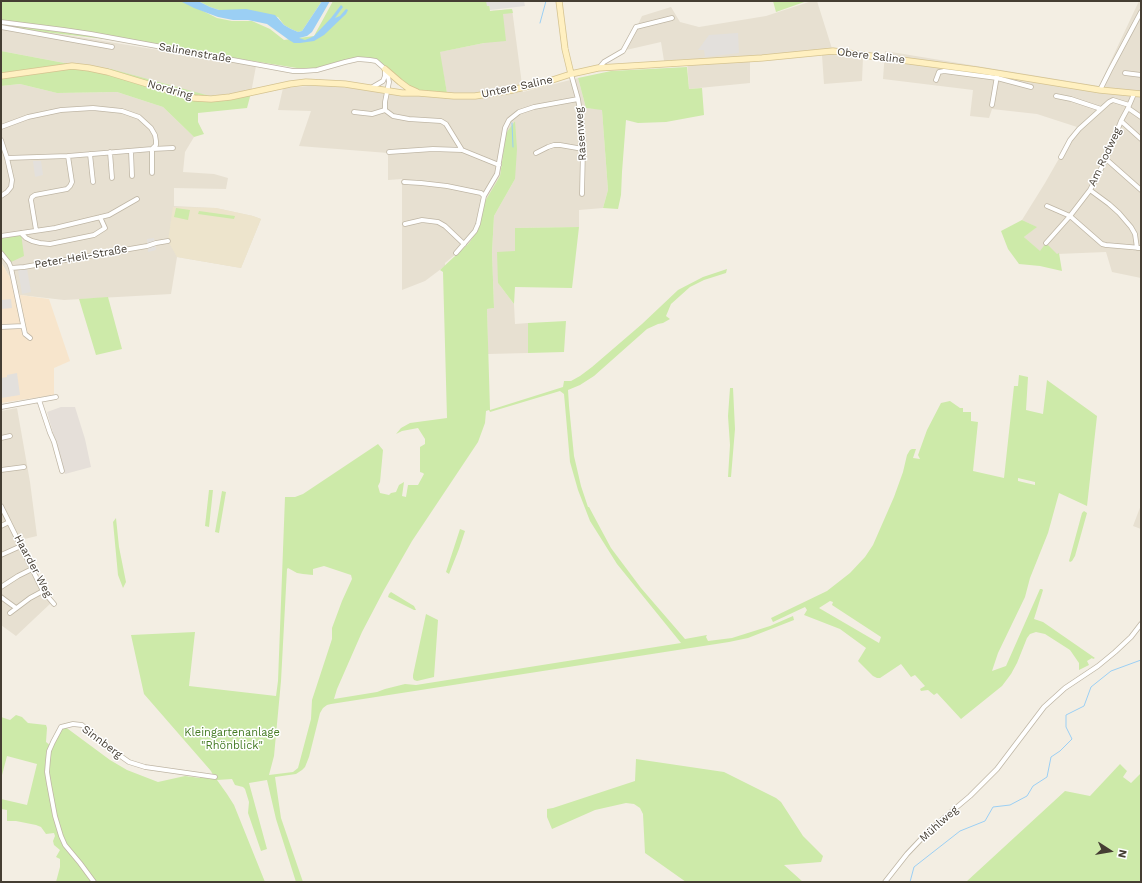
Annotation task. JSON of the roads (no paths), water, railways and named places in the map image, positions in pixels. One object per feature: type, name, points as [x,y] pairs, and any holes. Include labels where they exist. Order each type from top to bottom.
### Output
[{"type":"main road","points":[[559,1],[565,49],[572,74]]},
{"type":"main road","name":"Obere Saline","points":[[598,68],[762,58],[833,51],[910,61],[997,76],[1141,94]]},
{"type":"main road","name":"Nordring","points":[[1,76],[72,66],[108,72],[194,98],[205,99],[230,97],[306,82],[332,83],[387,90]]},
{"type":"main road","name":"Untere Saline","points":[[387,90],[402,93],[475,96],[513,90],[598,68]]},
{"type":"main road","points":[[386,69],[408,88],[420,93]]},
{"type":"street","points":[[1100,90],[1141,12]]},
{"type":"street","points":[[598,68],[604,62],[623,50],[636,27],[672,18]]},
{"type":"street","name":"Salinenstraße","points":[[1,22],[92,34],[293,71],[317,70],[358,59],[376,61],[386,69]]},
{"type":"street","points":[[1,27],[112,47]]},
{"type":"street","points":[[371,88],[383,81],[386,69]]},
{"type":"street","points":[[385,110],[389,82],[386,69]]},
{"type":"street","name":"Obere Saline","points":[[936,80],[939,72],[944,71],[997,76],[1031,86]]},
{"type":"street","points":[[1124,73],[1141,75]]},
{"type":"street","name":"Rasenweg","points":[[572,74],[582,124],[582,194]]},
{"type":"street","points":[[992,105],[997,76]]},
{"type":"street","name":"Am Rodweg","points":[[1046,243],[1070,216],[1090,190],[1106,159],[1121,121],[1134,94]]},
{"type":"street","points":[[1056,96],[1071,99],[1101,109]]},
{"type":"street","points":[[456,253],[475,231],[478,224],[484,196],[497,174],[505,128],[509,120],[519,112],[578,99]]},
{"type":"street","points":[[1061,157],[1070,140],[1079,129],[1108,102],[1113,100],[1129,106],[1141,117]]},
{"type":"street","points":[[1,127],[28,117],[53,111],[73,109],[110,109],[132,114],[139,117],[151,128],[155,135],[156,145],[152,149],[152,173]]},
{"type":"street","points":[[354,112],[372,114],[385,110]]},
{"type":"street","points":[[385,110],[393,116],[409,119],[441,121],[446,124],[462,150]]},
{"type":"street","points":[[1121,121],[1141,139]]},
{"type":"street","points":[[1,140],[12,180],[11,187],[8,192],[1,196]]},
{"type":"street","points":[[536,153],[554,145],[583,149]]},
{"type":"street","points":[[7,158],[68,156],[173,148]]},
{"type":"street","points":[[389,152],[433,149],[462,150],[499,165]]},
{"type":"street","points":[[131,151],[132,176]]},
{"type":"street","points":[[110,152],[112,178]]},
{"type":"street","points":[[90,154],[93,182]]},
{"type":"street","points":[[36,230],[31,202],[32,197],[35,194],[67,189],[70,186],[72,182],[68,156]]},
{"type":"street","points":[[1106,159],[1141,190]]},
{"type":"street","points":[[404,182],[447,186],[481,193],[484,196]]},
{"type":"street","points":[[1047,206],[1070,216],[1106,246],[1139,248],[1131,227],[1119,213],[1090,190]]},
{"type":"street","points":[[1,236],[55,228],[109,215],[137,199]]},
{"type":"street","points":[[21,233],[32,241],[50,244],[101,231],[105,228],[100,217]]},
{"type":"street","points":[[405,224],[422,220],[438,222],[445,226],[464,244]]},
{"type":"street","name":"Peter-Heil-Straße","points":[[11,268],[147,246],[168,241]]},
{"type":"street","points":[[1,253],[11,268],[25,334],[30,338]]},
{"type":"street","points":[[1,327],[23,326]]},
{"type":"street","points":[[1,407],[56,397]]},
{"type":"street","points":[[39,400],[54,442],[62,471]]},
{"type":"street","points":[[1,438],[10,436]]},
{"type":"street","points":[[1,470],[24,467]]},
{"type":"street","name":"Haarder Weg","points":[[1,506],[43,591],[54,604]]},
{"type":"street","points":[[1,526],[9,522]]},
{"type":"street","points":[[1,555],[21,546]]},
{"type":"street","points":[[1,588],[18,576],[32,569]]},
{"type":"street","points":[[10,613],[30,598],[43,591]]},
{"type":"street","points":[[1,597],[16,608]]},
{"type":"street","name":"Mühlweg","points":[[885,882],[906,854],[924,836],[970,796],[997,769],[1044,707],[1065,688],[1116,652],[1141,624]]},
{"type":"street","name":"Sinnberg","points":[[94,882],[65,845],[55,816],[47,772],[49,751],[62,728],[73,724],[82,725],[112,750],[134,764],[214,777]]},
{"type":"water","points":[[180,1],[198,1],[219,10],[246,9],[275,15],[284,25],[298,32],[302,31],[322,1],[330,1],[312,32],[307,36],[299,38],[305,40],[314,36],[341,5],[343,7],[335,18],[340,16],[346,9],[348,10],[346,14],[324,35],[314,41],[294,43],[267,24],[248,20],[233,20],[218,17]]},
{"type":"waterway","points":[[540,23],[546,1]]},
{"type":"waterway","points":[[512,123],[513,147]]},
{"type":"waterway","points":[[910,882],[914,867],[960,831],[985,821],[993,807],[1010,805],[1027,796],[1033,786],[1047,777],[1051,757],[1060,751],[1072,739],[1066,727],[1066,715],[1084,706],[1091,687],[1111,671],[1141,660]]},
{"type":"park label","name":"Kleingartenanlage \"Rhönblick\"","points":[[232,739]]}]
